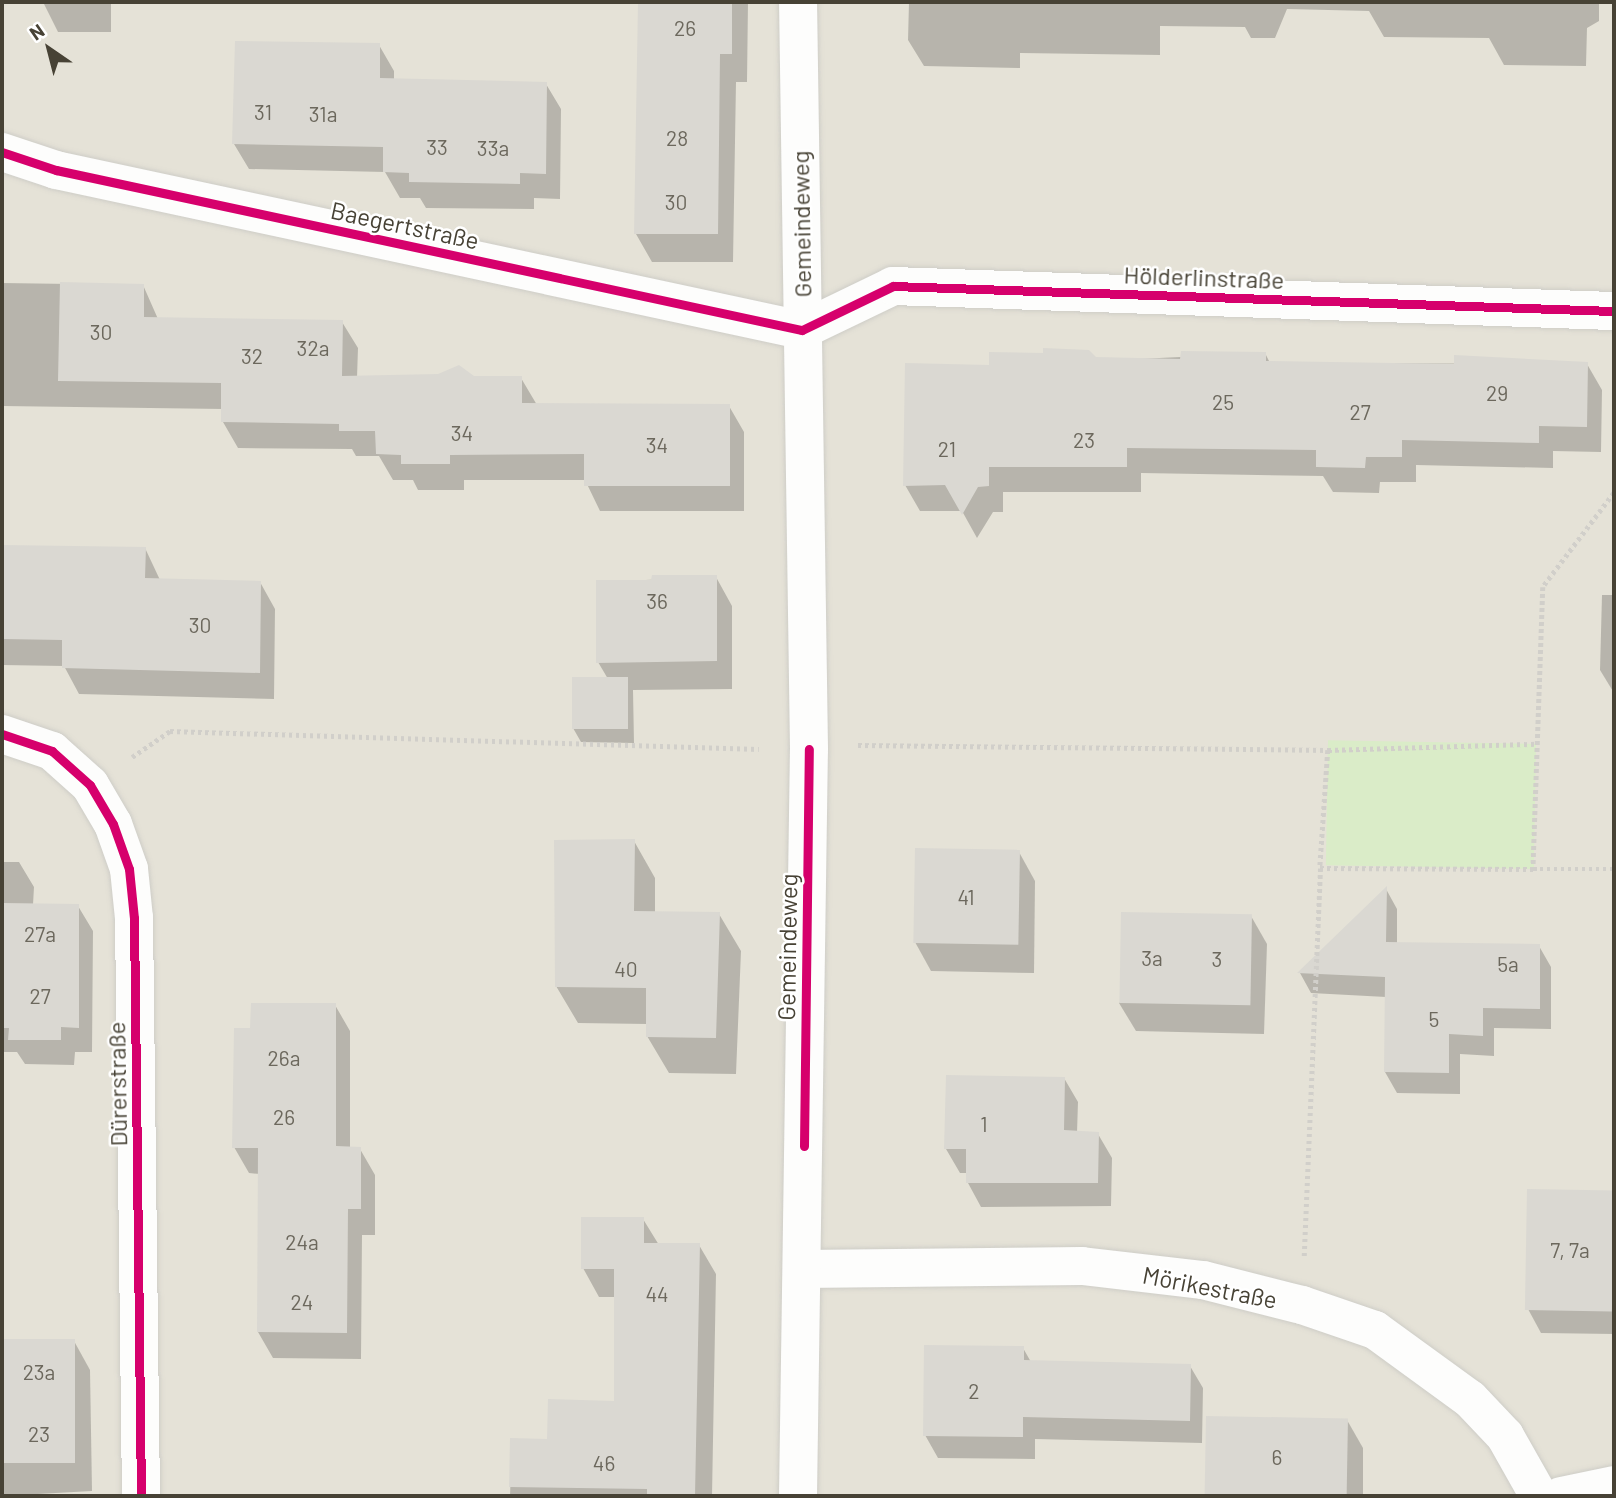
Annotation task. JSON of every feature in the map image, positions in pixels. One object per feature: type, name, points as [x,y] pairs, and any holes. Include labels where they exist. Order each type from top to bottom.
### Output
[{"type":"street","name":"Gemeindeweg","points":[[798,2],[808,749],[798,1496]]},
{"type":"street","name":"Baegertstraße","points":[[2,152],[56,170],[802,330]]},
{"type":"street","name":"Hölderlinstraße","points":[[802,330],[893,286],[1614,311]]},
{"type":"street","name":"Dürerstraße","points":[[2,734],[52,751],[90,785],[113,824],[130,869],[134,918],[141,1496]]},
{"type":"street","name":"Mörikestraße","points":[[803,1269],[1082,1266],[1203,1280],[1302,1305],[1375,1330],[1470,1399],[1505,1436],[1539,1496]]},
{"type":"street","points":[[1561,1496],[1614,1485]]},
{"type":"path","points":[[1533,869],[1543,587],[1614,494]]},
{"type":"path","points":[[90,785],[170,731],[808,749],[842,745],[1328,750],[1536,744]]},
{"type":"path","points":[[1302,1305],[1320,869],[1328,750]]},
{"type":"path","points":[[1320,869],[1614,869]]},
{"type":"shaded area","points":[[2,2],[1614,2],[1614,1496],[2,1496]]},
{"type":"green space","points":[[1328,740],[1536,744],[1534,869],[1326,865]]},
{"type":"building","points":[[638,2],[732,2],[732,54],[720,54],[718,234],[634,234]]},
{"type":"building","points":[[235,41],[380,43],[380,78],[547,82],[546,174],[520,173],[520,184],[409,182],[409,173],[383,172],[383,147],[232,144]]},
{"type":"building","points":[[60,282],[144,284],[144,317],[343,320],[342,376],[438,374],[459,365],[474,376],[522,376],[522,403],[730,404],[730,486],[584,486],[584,454],[450,455],[450,464],[401,464],[401,455],[376,454],[375,431],[339,431],[339,424],[221,422],[221,383],[58,381]]},
{"type":"building","points":[[1043,348],[1089,350],[1096,357],[1180,359],[1181,351],[1266,352],[1266,361],[1454,364],[1454,355],[1588,362],[1587,427],[1539,426],[1539,443],[1402,440],[1402,457],[1366,457],[1365,468],[1316,467],[1316,450],[1127,448],[1127,467],[989,467],[989,486],[978,487],[962,515],[945,485],[903,486],[905,363],[989,365],[989,352],[1043,353]]},
{"type":"building","points":[[2,545],[146,547],[145,578],[261,581],[260,673],[62,668],[62,640],[2,639]]},
{"type":"building","points":[[652,575],[717,575],[717,661],[596,663],[596,580],[651,580]]},
{"type":"building","points":[[572,677],[628,677],[628,729],[572,729]]},
{"type":"building","points":[[635,839],[634,911],[720,912],[716,1038],[646,1037],[646,988],[555,987],[554,840]]},
{"type":"building","points":[[915,848],[1020,850],[1018,945],[913,943]]},
{"type":"building","points":[[1387,886],[1386,942],[1540,944],[1540,1009],[1483,1008],[1483,1036],[1449,1034],[1449,1073],[1384,1072],[1385,977],[1297,973]]},
{"type":"building","points":[[2,903],[79,904],[79,1028],[61,1027],[61,1040],[8,1040],[9,1028],[2,1028]]},
{"type":"building","points":[[1121,912],[1252,914],[1250,1005],[1119,1003]]},
{"type":"building","points":[[251,1003],[336,1003],[336,1146],[361,1147],[361,1209],[348,1209],[347,1333],[257,1332],[258,1148],[232,1148],[234,1028],[250,1028]]},
{"type":"building","points":[[946,1075],[1065,1077],[1064,1130],[1099,1132],[1098,1183],[966,1183],[966,1149],[944,1149]]},
{"type":"building","points":[[1527,1189],[1614,1191],[1612,1311],[1525,1310]]},
{"type":"building","points":[[581,1217],[644,1217],[644,1243],[700,1243],[695,1496],[647,1496],[647,1489],[509,1487],[510,1438],[547,1439],[548,1399],[614,1401],[614,1269],[581,1269]]},
{"type":"building","points":[[2,1339],[75,1339],[75,1463],[2,1463]]},
{"type":"building","points":[[924,1345],[1024,1346],[1024,1360],[1191,1364],[1190,1421],[1023,1417],[1023,1437],[923,1436]]},
{"type":"building","points":[[1206,1416],[1348,1418],[1347,1496],[1205,1496]]},
{"type":"cycle path","points":[[2,152],[56,170],[802,330],[893,286],[1614,311]]},
{"type":"cycle path","points":[[2,734],[52,751],[90,785],[113,824],[129,869],[134,918],[141,1496]]},
{"type":"cycle path","points":[[804,1146],[809,749]]}]
